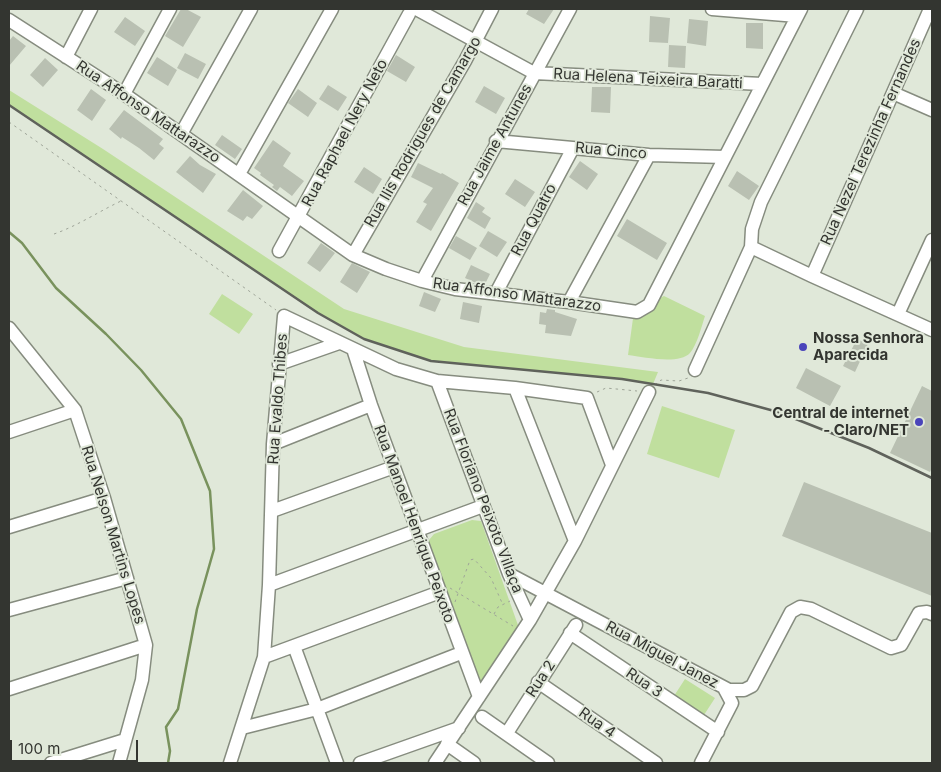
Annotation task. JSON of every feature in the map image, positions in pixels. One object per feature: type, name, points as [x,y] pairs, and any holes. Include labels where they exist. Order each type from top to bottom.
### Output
[{"type":"street","points":[[66,57],[91,9]]},
{"type":"street","points":[[124,94],[170,9]]},
{"type":"street","points":[[181,134],[251,9]]},
{"type":"street","points":[[239,174],[332,9]]},
{"type":"street","name":"Rua Ilis Rodrigues de Camargo","points":[[353,254],[492,9]]},
{"type":"street","name":"Rua Jaime Antunes","points":[[422,281],[570,9]]},
{"type":"street","points":[[712,9],[799,12]]},
{"type":"street","points":[[695,370],[751,247],[752,229],[761,202],[857,9]]},
{"type":"street","name":"Rua Nezel Terezinha Fernandes","points":[[812,276],[930,9]]},
{"type":"street","points":[[413,10],[534,73]]},
{"type":"street","name":"Rua Raphael Nery Neto","points":[[279,251],[413,10]]},
{"type":"street","name":"Rua Affonso Mattarazzo","points":[[9,20],[124,94],[353,254],[386,269],[422,281],[455,289],[637,312],[649,305],[799,12]]},
{"type":"street","name":"Rua Helena Teixeira Baratti","points":[[534,73],[762,84]]},
{"type":"street","points":[[892,93],[932,110]]},
{"type":"street","name":"Rua Cinco","points":[[496,142],[649,154],[725,157]]},
{"type":"street","name":"Rua Quatro","points":[[496,293],[573,148]]},
{"type":"street","points":[[569,302],[649,154]]},
{"type":"street","points":[[898,314],[932,240]]},
{"type":"street","points":[[751,247],[932,330]]},
{"type":"street","name":"Rua Evaldo Thibes","points":[[230,763],[264,657],[270,585],[273,444],[284,316],[396,369],[437,381],[515,388],[586,398]]},
{"type":"street","name":"Rua Nelson Martins Lopes","points":[[9,328],[75,410],[104,498],[146,646],[142,680],[120,763]]},
{"type":"street","points":[[9,347],[22,343]]},
{"type":"street","points":[[280,364],[338,343]]},
{"type":"street","name":"Rua Manoel Henrique Peixoto","points":[[353,349],[371,405],[418,530],[446,590],[461,653],[479,698]]},
{"type":"street","name":"Rua Floriano Peixoto Villaça","points":[[437,381],[509,574],[530,620]]},
{"type":"street","points":[[515,388],[575,541]]},
{"type":"street","points":[[435,763],[530,620],[575,541],[649,392]]},
{"type":"street","points":[[586,398],[612,465]]},
{"type":"street","points":[[273,444],[371,405]]},
{"type":"street","points":[[9,432],[75,410]]},
{"type":"street","points":[[272,511],[394,467]]},
{"type":"street","points":[[9,527],[104,498]]},
{"type":"street","points":[[270,585],[483,506]]},
{"type":"street","name":"Rua Miguel Janez","points":[[509,574],[728,690],[744,690],[752,686],[790,612],[800,607],[810,609],[891,648],[901,645],[919,613],[927,612],[932,614]]},
{"type":"street","points":[[9,610],[126,578]]},
{"type":"street","points":[[264,657],[446,590]]},
{"type":"street","name":"Rua 2","points":[[507,734],[573,629]]},
{"type":"street","name":"Rua 3","points":[[573,629],[718,732]]},
{"type":"street","points":[[9,689],[146,646]]},
{"type":"street","points":[[294,646],[337,763]]},
{"type":"street","points":[[242,728],[317,709],[461,653]]},
{"type":"street","name":"Rua 4","points":[[538,682],[656,763]]},
{"type":"street","points":[[701,763],[732,703],[724,688]]},
{"type":"street","points":[[482,717],[548,763]]},
{"type":"street","points":[[360,763],[459,728]]},
{"type":"street","points":[[51,763],[125,740]]},
{"type":"street","points":[[447,744],[474,763]]},
{"type":"path","points":[[9,122],[284,316]]},
{"type":"path","points":[[54,234],[122,201]]},
{"type":"path","points":[[586,398],[606,388],[649,392],[661,380],[686,380],[695,370]]},
{"type":"path","points":[[456,602],[470,560],[474,559],[490,578],[502,604]]},
{"type":"path","points":[[446,590],[458,593],[522,632]]},
{"type":"path","points":[[494,614],[502,604],[520,597]]},
{"type":"green space","points":[[9,90],[103,149],[344,309],[464,347],[658,372],[653,384],[622,379],[431,361],[364,339],[318,313],[9,105]]},
{"type":"green space","points":[[222,294],[253,314],[239,334],[209,314]]},
{"type":"green space","points":[[664,296],[705,316],[693,349],[685,357],[678,359],[628,355],[634,311]]},
{"type":"green space","points":[[662,406],[735,430],[719,478],[647,454]]},
{"type":"green space","points":[[472,520],[481,521],[519,628],[483,683],[479,680],[429,544],[429,540],[434,534]]},
{"type":"green space","points":[[685,679],[715,698],[704,715],[674,696]]},
{"type":"building","points":[[181,9],[186,9],[201,17],[183,47],[165,36]]},
{"type":"building","points":[[529,9],[554,9],[544,24],[526,14]]},
{"type":"building","points":[[650,16],[670,18],[668,43],[649,42]]},
{"type":"building","points":[[125,17],[145,31],[135,46],[114,32]]},
{"type":"building","points":[[689,19],[708,21],[706,46],[687,43]]},
{"type":"building","points":[[746,23],[763,23],[763,49],[746,48]]},
{"type":"building","points":[[13,36],[26,46],[9,66],[9,41]]},
{"type":"building","points":[[669,45],[686,46],[685,68],[668,67]]},
{"type":"building","points":[[185,53],[206,64],[198,79],[177,68]]},
{"type":"building","points":[[396,55],[415,67],[406,82],[387,71]]},
{"type":"building","points":[[157,57],[177,70],[168,86],[147,73]]},
{"type":"building","points":[[45,58],[58,70],[43,87],[30,75]]},
{"type":"building","points":[[328,85],[347,97],[338,111],[319,99]]},
{"type":"building","points":[[484,86],[505,98],[496,114],[475,102]]},
{"type":"building","points":[[592,87],[611,87],[610,113],[591,112]]},
{"type":"building","points":[[91,89],[106,100],[92,121],[77,110]]},
{"type":"building","points":[[298,89],[317,103],[308,117],[288,103]]},
{"type":"building","points":[[124,110],[163,139],[159,144],[164,148],[154,160],[109,129]]},
{"type":"building","points":[[222,135],[242,149],[235,159],[215,145]]},
{"type":"building","points":[[273,140],[291,153],[283,166],[304,181],[292,196],[280,187],[277,191],[272,187],[274,185],[254,168]]},
{"type":"building","points":[[190,156],[200,165],[216,174],[203,193],[176,172]]},
{"type":"building","points":[[580,161],[598,174],[587,190],[569,177]]},
{"type":"building","points":[[418,163],[442,173],[459,183],[431,231],[416,222],[427,204],[423,202],[433,188],[411,177]]},
{"type":"building","points":[[364,167],[382,179],[373,194],[354,182]]},
{"type":"building","points":[[737,171],[759,186],[749,200],[728,186]]},
{"type":"building","points":[[515,179],[535,192],[525,207],[505,194]]},
{"type":"building","points":[[243,190],[263,206],[252,219],[247,216],[243,221],[227,211]]},
{"type":"building","points":[[476,202],[485,208],[482,212],[491,218],[485,229],[467,218]]},
{"type":"building","points":[[627,219],[667,243],[657,260],[617,236]]},
{"type":"building","points":[[488,231],[507,242],[497,257],[479,246]]},
{"type":"building","points":[[456,236],[477,248],[470,260],[449,248]]},
{"type":"building","points":[[321,243],[335,253],[320,272],[307,263]]},
{"type":"building","points":[[352,263],[370,272],[357,293],[340,282]]},
{"type":"building","points":[[471,265],[490,274],[485,284],[476,283],[465,278]]},
{"type":"building","points":[[424,292],[441,299],[435,312],[419,306]]},
{"type":"building","points":[[463,302],[482,306],[479,323],[460,319]]},
{"type":"building","points":[[547,309],[555,310],[555,312],[577,319],[571,336],[545,333],[546,325],[539,324],[540,312],[546,313]]},
{"type":"building","points":[[857,339],[868,344],[855,372],[843,366]]},
{"type":"building","points":[[806,368],[841,386],[830,406],[796,388]]},
{"type":"building","name":"Central de internet - Claro/NET","points":[[922,386],[932,391],[932,468],[930,472],[890,453]]},
{"type":"building","points":[[804,482],[932,533],[932,596],[782,536]]},
{"type":"waterway","points":[[9,232],[22,243],[56,288],[106,334],[141,370],[181,419],[210,491],[214,549],[197,609],[178,709],[166,727],[170,751],[168,763]]},
{"type":"railway","points":[[9,105],[318,313],[364,339],[431,361],[622,379],[708,393],[778,412],[869,448],[932,478]]},
{"type":"place","name":"Nossa Senhora Aparecida","points":[[803,347]]},
{"type":"place","name":"Central de internet - Claro/NET","points":[[919,422]]}]
